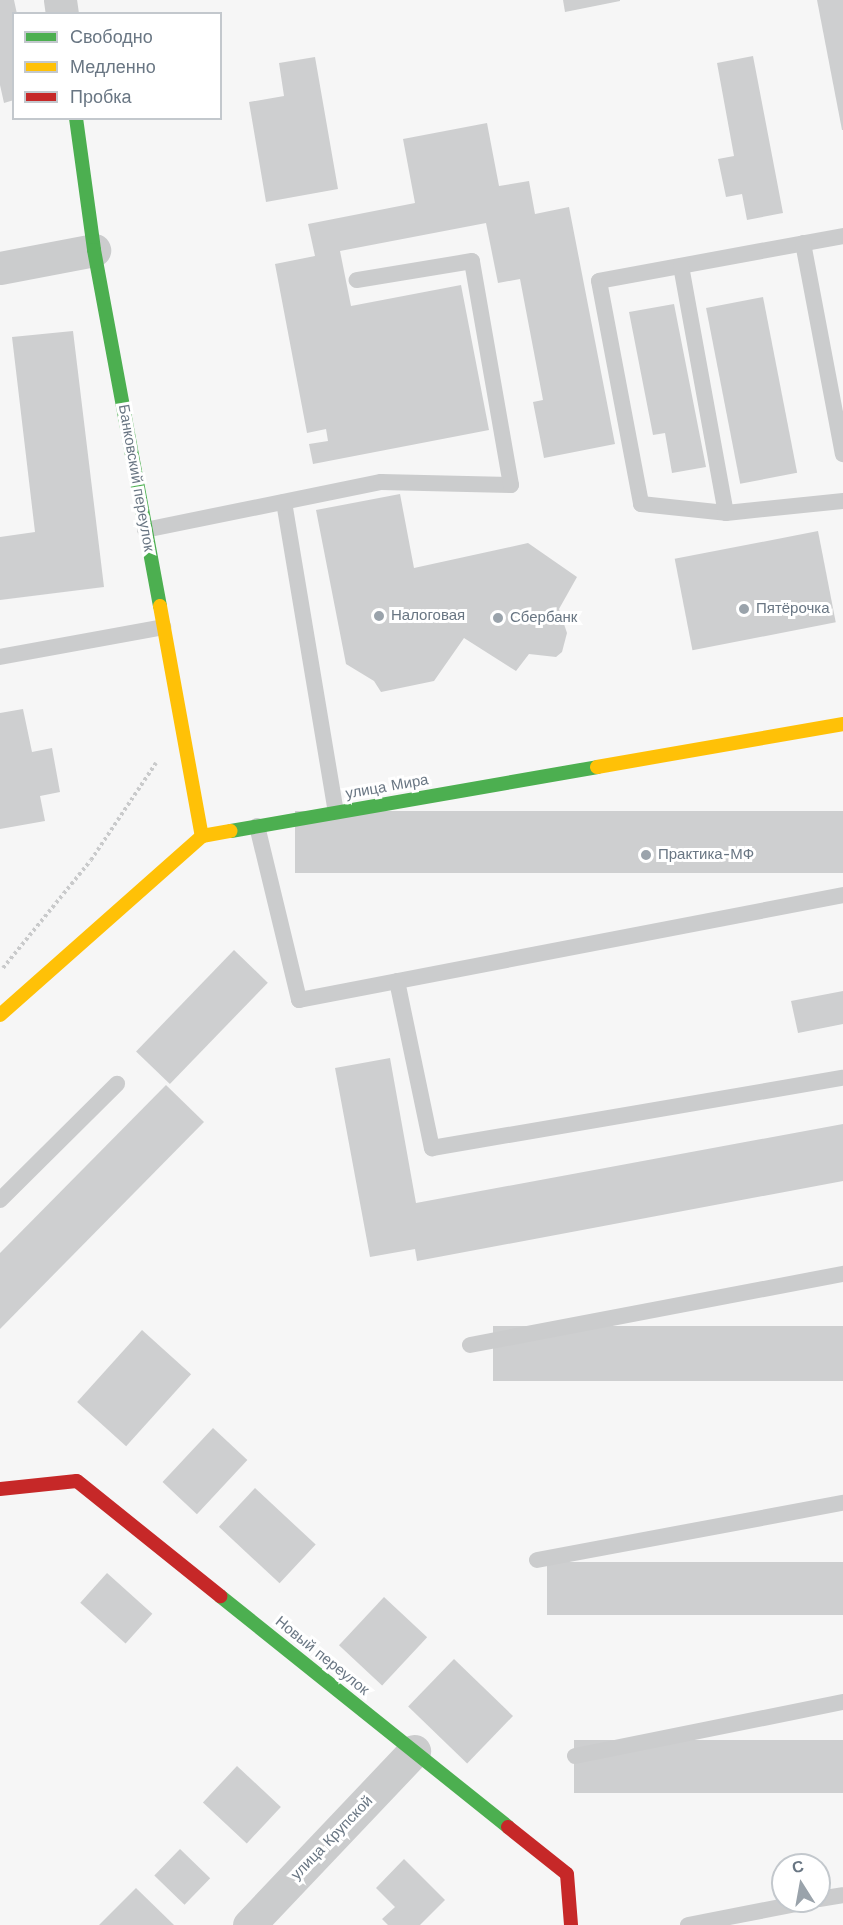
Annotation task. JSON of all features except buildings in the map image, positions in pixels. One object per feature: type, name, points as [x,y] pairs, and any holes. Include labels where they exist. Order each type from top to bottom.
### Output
[{"type":"street","name":"Банковский переулок","points":[[76,120],[94,250],[202,836]]},
{"type":"street","points":[[0,268],[94,250]]},
{"type":"street","name":"улица Мира","points":[[202,836],[843,724]]},
{"type":"street","points":[[0,1015],[202,836]]},
{"type":"street","name":"Новый переулок","points":[[0,1489],[77,1481],[567,1874],[571,1925]]},
{"type":"street","name":"улица Крупской","points":[[249,1925],[414,1751]]},
{"type":"lane","points":[[843,236],[598,281],[642,504],[726,513],[843,501]]},
{"type":"lane","points":[[803,243],[843,454]]},
{"type":"lane","points":[[146,530],[381,482],[511,485],[472,261],[357,280]]},
{"type":"lane","points":[[681,266],[726,513]]},
{"type":"lane","points":[[284,502],[336,813]]},
{"type":"lane","points":[[0,657],[163,627]]},
{"type":"lane","points":[[258,826],[299,1000],[843,895]]},
{"type":"lane","points":[[397,981],[432,1148],[843,1078]]},
{"type":"lane","points":[[0,1200],[117,1084]]},
{"type":"lane","points":[[470,1345],[843,1274]]},
{"type":"lane","points":[[537,1560],[843,1503]]},
{"type":"lane","points":[[575,1756],[843,1702]]},
{"type":"lane","points":[[688,1925],[771,1909]]},
{"type":"path","points":[[0,971],[91,860],[159,758]]},
{"type":"traffic: fast","points":[[76,120],[94,250],[160,606]]},
{"type":"traffic: fast","points":[[231,831],[597,767]]},
{"type":"traffic: fast","points":[[220,1596],[508,1827]]},
{"type":"traffic: slow","points":[[160,606],[202,836]]},
{"type":"traffic: slow","points":[[597,767],[843,724]]},
{"type":"traffic: slow","points":[[0,1015],[202,836],[231,831]]},
{"type":"traffic: jam","points":[[0,1489],[77,1481],[220,1596]]},
{"type":"traffic: jam","points":[[508,1827],[567,1874],[571,1925]]},
{"type":"place","name":"Пятёрочка","points":[[744,609]]},
{"type":"place","name":"Налоговая","points":[[379,616]]},
{"type":"place","name":"Сбербанк","points":[[498,618]]},
{"type":"place","name":"Практика-МФ","points":[[646,855]]}]
